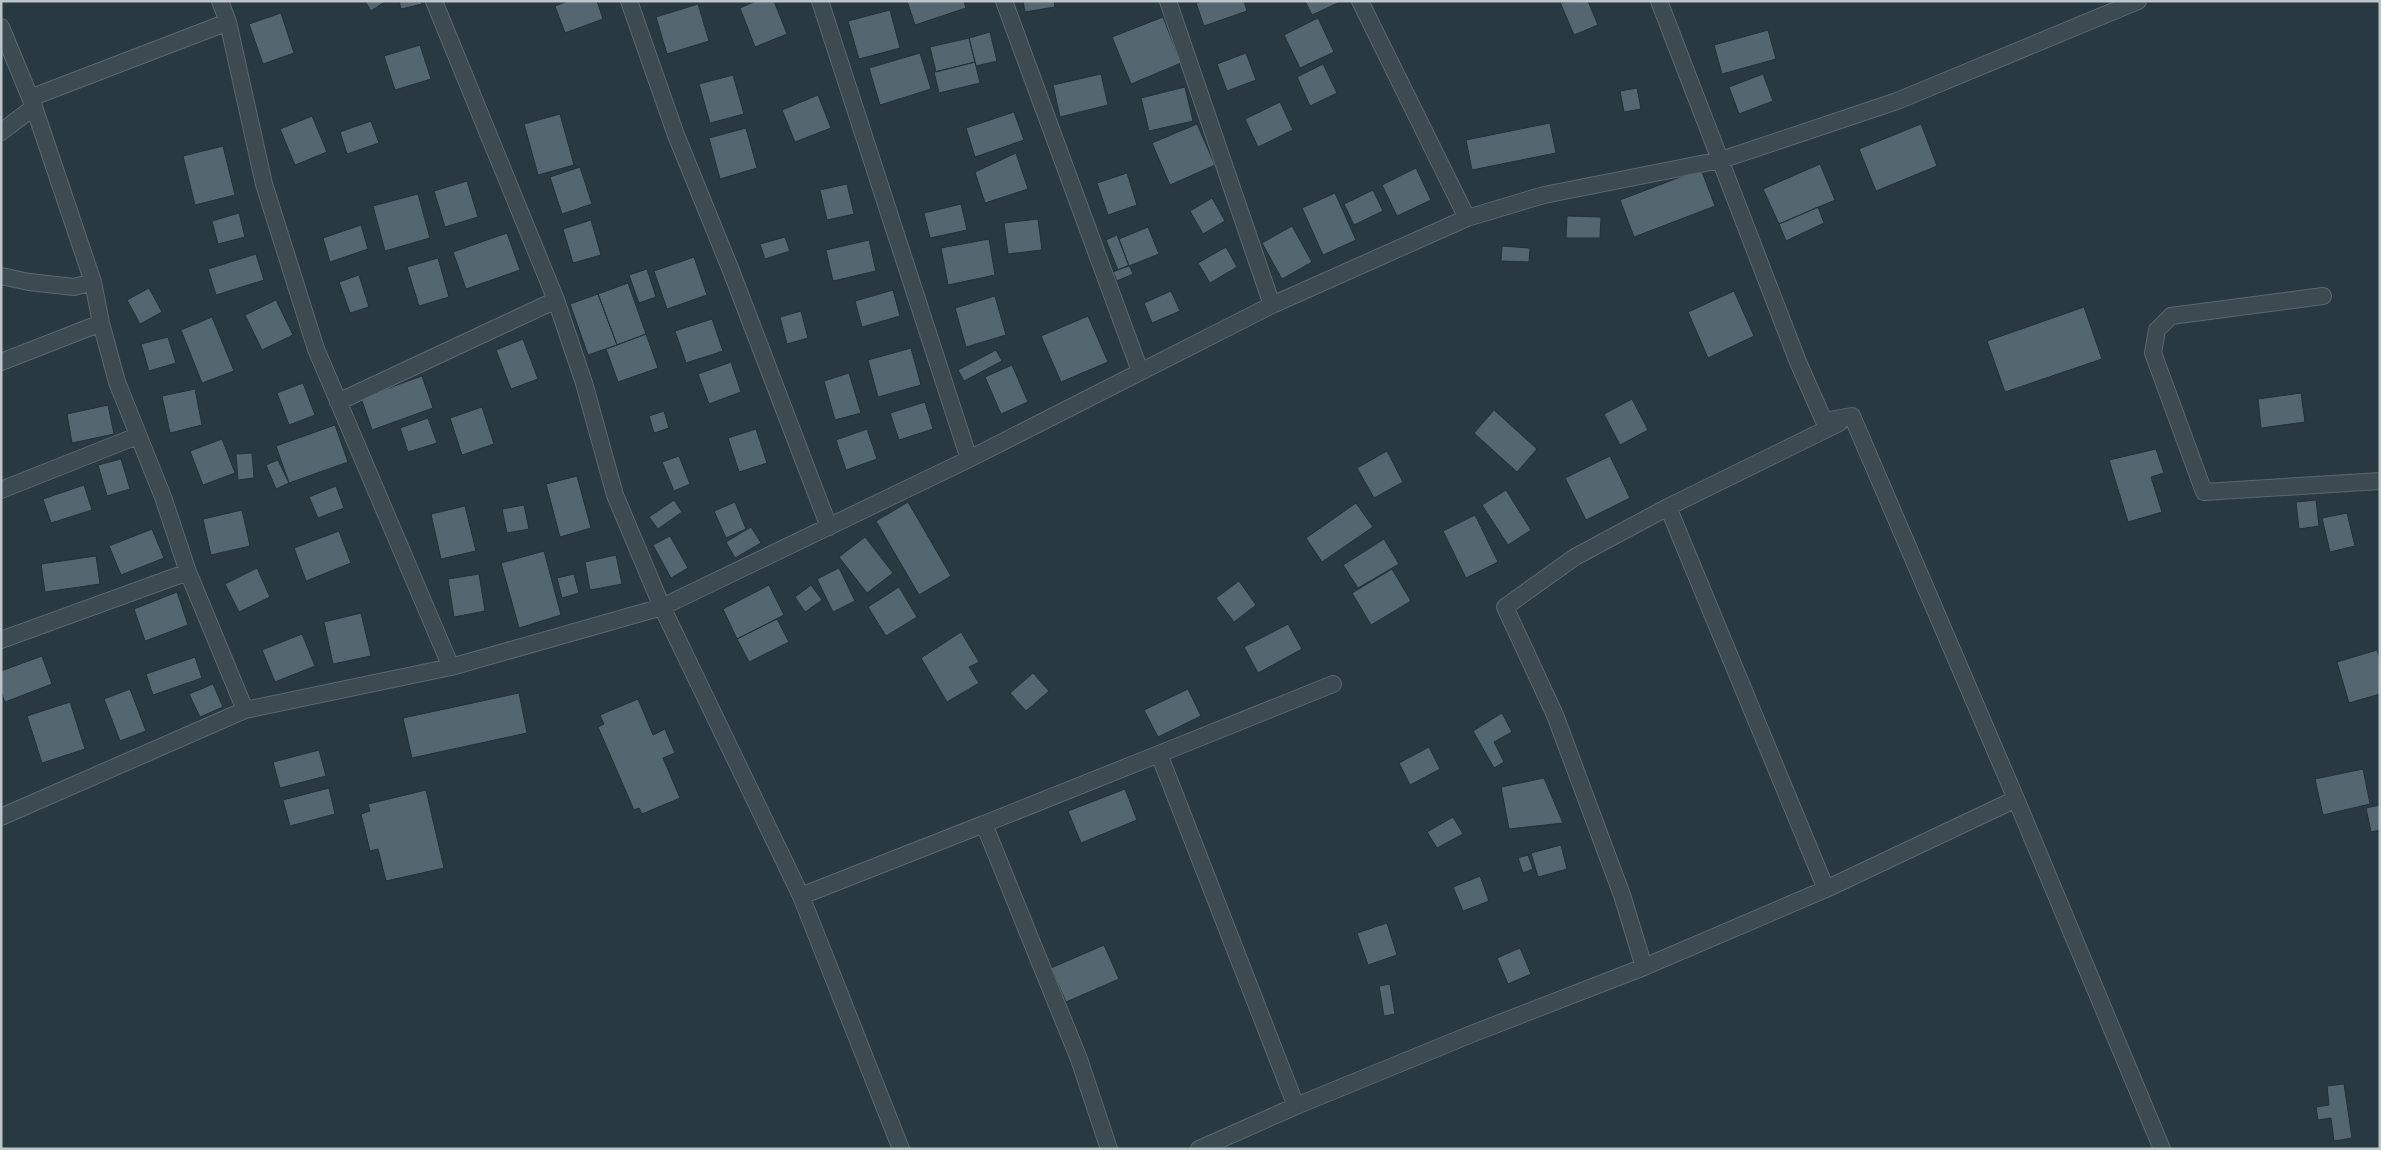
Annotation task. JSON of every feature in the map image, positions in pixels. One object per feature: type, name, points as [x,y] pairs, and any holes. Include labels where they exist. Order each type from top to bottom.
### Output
[{"type":"street","points":[[220,1],[228,22],[264,184],[316,349],[451,667]]},
{"type":"street","points":[[434,1],[556,300],[584,382],[615,495],[662,607],[802,896],[902,1149]]},
{"type":"street","points":[[629,1],[676,135],[730,268],[829,527]]},
{"type":"street","points":[[820,1],[969,460]]},
{"type":"street","points":[[1004,1],[1140,370]]},
{"type":"street","points":[[1168,1],[1272,305]]},
{"type":"street","points":[[1360,1],[1467,218]]},
{"type":"street","points":[[1659,1],[1798,362],[1824,421],[1852,416]]},
{"type":"street","points":[[1,818],[245,710],[451,667],[662,607],[969,460],[1140,370],[1272,305],[1467,218],[1544,195],[1721,160],[1897,101],[2138,1]]},
{"type":"street","points":[[1,132],[32,102],[228,22]]},
{"type":"street","points":[[1,27],[32,102],[93,282],[100,323],[117,382],[163,497],[188,572],[245,710]]},
{"type":"street","points":[[1,276],[29,282],[74,287],[93,282]]},
{"type":"street","points":[[2323,296],[2171,316],[2157,330],[2153,353],[2204,492],[2380,481]]},
{"type":"street","points":[[338,402],[556,300]]},
{"type":"street","points":[[1,362],[100,323]]},
{"type":"street","points":[[1644,967],[1622,896],[1555,715],[1504,607],[1575,557],[1668,507],[1852,416]]},
{"type":"street","points":[[1852,416],[2016,799],[2162,1149]]},
{"type":"street","points":[[1,490],[137,436]]},
{"type":"street","points":[[1668,507],[1826,889]]},
{"type":"street","points":[[1,640],[188,572]]},
{"type":"street","points":[[802,896],[1333,684]]},
{"type":"street","points":[[1159,754],[1296,1106]]},
{"type":"street","points":[[1199,1149],[1296,1106],[1474,1033],[1644,967],[1826,889],[2016,799]]},
{"type":"street","points":[[984,824],[1079,1059],[1109,1149]]},
{"type":"building","points":[[365,1],[386,1],[371,11]]},
{"type":"building","points":[[399,1],[421,1],[422,4],[401,9]]},
{"type":"building","points":[[568,1],[597,1],[603,19],[565,33],[555,6]]},
{"type":"building","points":[[756,1],[774,1],[787,34],[755,47],[740,8]]},
{"type":"building","points":[[907,1],[964,1],[966,8],[915,25]]},
{"type":"building","points":[[1023,1],[1054,1],[1055,7],[1025,12]]},
{"type":"building","points":[[1203,1],[1244,1],[1247,11],[1204,26],[1196,3]]},
{"type":"building","points":[[1305,1],[1342,1],[1312,15]]},
{"type":"building","points":[[1588,1],[1598,25],[1574,35],[1560,2]]},
{"type":"building","points":[[698,4],[709,41],[667,54],[656,17]]},
{"type":"building","points":[[890,10],[900,48],[859,59],[848,21]]},
{"type":"building","points":[[281,13],[294,53],[263,64],[249,24]]},
{"type":"building","points":[[1163,17],[1181,63],[1131,84],[1112,37]]},
{"type":"building","points":[[1318,18],[1334,52],[1300,68],[1284,35]]},
{"type":"building","points":[[1768,30],[1776,59],[1722,74],[1714,45]]},
{"type":"building","points":[[990,32],[997,61],[976,66],[969,38]]},
{"type":"building","points":[[969,38],[975,62],[936,72],[930,47]]},
{"type":"building","points":[[420,45],[431,79],[395,90],[384,56]]},
{"type":"building","points":[[920,53],[931,89],[880,105],[869,68]]},
{"type":"building","points":[[1246,53],[1256,80],[1227,91],[1217,64]]},
{"type":"building","points":[[975,62],[980,83],[939,93],[934,72]]},
{"type":"building","points":[[1323,64],[1337,93],[1310,106],[1297,77]]},
{"type":"building","points":[[1101,74],[1108,105],[1060,117],[1053,85]]},
{"type":"building","points":[[1763,74],[1773,101],[1739,114],[1729,87]]},
{"type":"building","points":[[733,75],[744,114],[710,123],[699,84]]},
{"type":"building","points":[[1185,87],[1193,121],[1149,131],[1141,98]]},
{"type":"building","points":[[1637,88],[1641,109],[1624,112],[1620,91]]},
{"type":"building","points":[[818,95],[831,128],[795,142],[782,110]]},
{"type":"building","points":[[1280,102],[1293,130],[1258,147],[1245,119]]},
{"type":"building","points":[[1014,112],[1024,140],[975,157],[966,128]]},
{"type":"building","points":[[560,114],[574,165],[538,175],[524,124]]},
{"type":"building","points":[[312,116],[327,152],[295,165],[280,129]]},
{"type":"building","points":[[371,121],[379,143],[347,154],[340,132]]},
{"type":"building","points":[[1550,123],[1556,153],[1472,170],[1466,140]]},
{"type":"building","points":[[1197,124],[1215,165],[1170,185],[1152,143]]},
{"type":"building","points":[[1921,124],[1937,166],[1876,191],[1859,149]]},
{"type":"building","points":[[746,128],[757,168],[720,179],[709,138]]},
{"type":"building","points":[[223,146],[235,195],[195,205],[183,156]]},
{"type":"building","points":[[1016,153],[1028,189],[985,203],[975,172]]},
{"type":"building","points":[[1820,164],[1835,200],[1779,224],[1763,189]]},
{"type":"building","points":[[580,167],[592,204],[562,214],[550,177]]},
{"type":"building","points":[[1416,168],[1431,200],[1397,216],[1382,185]]},
{"type":"building","points":[[1701,169],[1715,206],[1634,237],[1620,200]]},
{"type":"building","points":[[1127,173],[1137,205],[1108,215],[1097,183]]},
{"type":"building","points":[[467,181],[478,217],[445,227],[434,191]]},
{"type":"building","points":[[847,184],[854,214],[827,220],[820,190]]},
{"type":"building","points":[[1373,190],[1383,211],[1354,225],[1344,204]]},
{"type":"building","points":[[1335,193],[1356,240],[1323,255],[1302,208]]},
{"type":"building","points":[[418,194],[430,238],[385,251],[373,206]]},
{"type":"building","points":[[1212,198],[1225,221],[1203,234],[1190,211]]},
{"type":"building","points":[[961,204],[967,230],[930,238],[924,213]]},
{"type":"building","points":[[1818,207],[1824,223],[1786,241],[1779,224]]},
{"type":"building","points":[[239,213],[245,237],[218,244],[212,221]]},
{"type":"building","points":[[1567,216],[1601,217],[1600,238],[1566,238]]},
{"type":"building","points":[[1038,219],[1042,250],[1008,254],[1004,223]]},
{"type":"building","points":[[591,220],[601,255],[573,263],[563,229]]},
{"type":"building","points":[[361,225],[368,249],[330,262],[323,238]]},
{"type":"building","points":[[1292,226],[1312,262],[1282,279],[1262,243]]},
{"type":"building","points":[[1148,227],[1159,254],[1129,266],[1119,239]]},
{"type":"building","points":[[507,233],[520,270],[466,289],[453,252]]},
{"type":"building","points":[[1117,235],[1129,266],[1118,270],[1106,240]]},
{"type":"building","points":[[785,237],[790,251],[765,259],[760,244]]},
{"type":"building","points":[[989,239],[995,275],[948,285],[941,248]]},
{"type":"building","points":[[869,240],[876,271],[833,281],[826,250]]},
{"type":"building","points":[[1502,246],[1530,248],[1529,262],[1501,261]]},
{"type":"building","points":[[1226,247],[1237,267],[1210,283],[1198,263]]},
{"type":"building","points":[[256,254],[264,280],[216,295],[208,269]]},
{"type":"building","points":[[694,257],[707,295],[667,309],[654,271]]},
{"type":"building","points":[[438,258],[449,297],[419,306],[407,267]]},
{"type":"building","points":[[1129,265],[1133,274],[1117,281],[1113,272]]},
{"type":"building","points":[[647,269],[656,297],[639,303],[629,275]]},
{"type":"building","points":[[359,275],[369,307],[350,313],[339,282]]},
{"type":"building","points":[[628,283],[646,334],[617,345],[598,294]]},
{"type":"building","points":[[149,288],[162,312],[140,324],[127,300]]},
{"type":"building","points":[[893,290],[900,316],[862,327],[855,301]]},
{"type":"building","points":[[1171,291],[1180,311],[1152,323],[1144,303]]},
{"type":"building","points":[[1734,291],[1754,336],[1708,358],[1688,312]]},
{"type":"building","points":[[598,294],[617,345],[588,355],[570,304]]},
{"type":"building","points":[[995,296],[1006,335],[966,347],[955,308]]},
{"type":"building","points":[[276,300],[293,335],[262,350],[245,315]]},
{"type":"building","points":[[2084,307],[2102,359],[2005,392],[1987,341]]},
{"type":"building","points":[[801,311],[808,338],[787,344],[780,317]]},
{"type":"building","points":[[1088,316],[1108,362],[1061,382],[1041,336]]},
{"type":"building","points":[[212,317],[234,371],[202,383],[181,330]]},
{"type":"building","points":[[712,319],[723,351],[686,363],[675,331]]},
{"type":"building","points":[[646,334],[658,368],[618,382],[606,349]]},
{"type":"building","points":[[168,337],[176,363],[149,371],[141,344]]},
{"type":"building","points":[[523,339],[538,379],[511,389],[496,350]]},
{"type":"building","points":[[911,348],[921,385],[878,397],[868,360]]},
{"type":"building","points":[[996,350],[1002,361],[964,381],[958,370]]},
{"type":"building","points":[[731,362],[741,392],[709,404],[698,374]]},
{"type":"building","points":[[1012,365],[1028,402],[1001,414],[985,377]]},
{"type":"building","points":[[849,373],[861,413],[835,420],[824,381]]},
{"type":"building","points":[[422,376],[433,408],[372,430],[361,398]]},
{"type":"building","points":[[303,383],[315,415],[289,425],[277,393]]},
{"type":"building","points":[[195,389],[202,425],[170,433],[162,396]]},
{"type":"building","points":[[2301,393],[2305,422],[2261,428],[2258,399]]},
{"type":"building","points":[[1632,399],[1648,430],[1620,445],[1604,414]]},
{"type":"building","points":[[925,402],[933,429],[899,440],[890,413]]},
{"type":"building","points":[[108,405],[114,434],[72,443],[67,414]]},
{"type":"building","points":[[482,407],[494,444],[462,455],[450,418]]},
{"type":"building","points":[[1494,410],[1537,449],[1517,472],[1474,433]]},
{"type":"building","points":[[664,411],[669,428],[654,433],[649,416]]},
{"type":"building","points":[[428,418],[437,443],[408,452],[400,428]]},
{"type":"building","points":[[335,425],[348,462],[289,483],[276,446]]},
{"type":"building","points":[[756,429],[767,463],[739,472],[728,438]]},
{"type":"building","points":[[867,429],[877,459],[846,470],[836,440]]},
{"type":"building","points":[[222,439],[235,473],[203,485],[190,451]]},
{"type":"building","points":[[2156,449],[2164,473],[2151,477],[2162,512],[2128,522],[2109,460]]},
{"type":"building","points":[[1387,451],[1403,482],[1374,498],[1357,468]]},
{"type":"building","points":[[252,453],[254,478],[238,480],[236,454]]},
{"type":"building","points":[[679,456],[690,484],[674,491],[662,462]]},
{"type":"building","points":[[1610,456],[1630,498],[1586,520],[1565,478]]},
{"type":"building","points":[[121,459],[130,489],[107,496],[98,465]]},
{"type":"building","points":[[278,460],[289,483],[276,489],[266,465]]},
{"type":"building","points":[[577,476],[591,528],[560,537],[546,484]]},
{"type":"building","points":[[84,485],[92,510],[51,523],[43,499]]},
{"type":"building","points":[[336,486],[344,508],[318,518],[309,497]]},
{"type":"building","points":[[1506,490],[1531,530],[1508,545],[1482,505]]},
{"type":"building","points":[[674,500],[682,512],[658,529],[649,517]]},
{"type":"building","points":[[2316,500],[2319,526],[2299,529],[2296,502]]},
{"type":"building","points":[[735,502],[746,529],[726,538],[714,511]]},
{"type":"building","points":[[908,502],[951,576],[919,595],[876,521]]},
{"type":"building","points":[[1356,503],[1373,527],[1322,562],[1306,538]]},
{"type":"building","points":[[524,505],[529,529],[507,533],[502,509]]},
{"type":"building","points":[[465,506],[476,551],[441,559],[431,514]]},
{"type":"building","points":[[242,510],[250,546],[211,555],[203,519]]},
{"type":"building","points":[[2347,513],[2355,546],[2330,552],[2322,518]]},
{"type":"building","points":[[1475,515],[1498,562],[1466,578],[1443,531]]},
{"type":"building","points":[[751,527],[761,543],[735,558],[726,542]]},
{"type":"building","points":[[152,529],[164,558],[121,575],[109,546]]},
{"type":"building","points":[[339,531],[351,563],[306,581],[294,548]]},
{"type":"building","points":[[670,536],[688,568],[671,578],[653,545]]},
{"type":"building","points":[[865,537],[893,573],[867,593],[839,557]]},
{"type":"building","points":[[1384,539],[1399,564],[1358,588],[1343,565]]},
{"type":"building","points":[[544,551],[561,615],[519,628],[501,563]]},
{"type":"building","points":[[616,555],[622,584],[590,590],[585,562]]},
{"type":"building","points":[[96,556],[100,584],[45,592],[41,564]]},
{"type":"building","points":[[257,568],[270,597],[239,612],[225,584]]},
{"type":"building","points":[[839,568],[855,601],[833,612],[817,579]]},
{"type":"building","points":[[1392,569],[1411,601],[1371,625],[1352,593]]},
{"type":"building","points":[[479,574],[485,611],[454,617],[448,579]]},
{"type":"building","points":[[574,574],[579,593],[562,598],[557,578]]},
{"type":"building","points":[[1239,581],[1256,605],[1234,622],[1216,598]]},
{"type":"building","points":[[769,585],[784,615],[737,639],[723,609]]},
{"type":"building","points":[[811,585],[822,600],[805,612],[795,597]]},
{"type":"building","points":[[899,587],[917,617],[886,636],[868,607]]},
{"type":"building","points":[[177,592],[188,625],[145,641],[134,609]]},
{"type":"building","points":[[361,613],[371,656],[333,664],[324,622]]},
{"type":"building","points":[[777,619],[789,642],[749,662],[737,639]]},
{"type":"building","points":[[1288,624],[1302,649],[1258,673],[1244,647]]},
{"type":"building","points":[[961,632],[979,662],[969,667],[979,683],[947,702],[921,658]]},
{"type":"building","points":[[302,634],[315,666],[275,682],[262,650]]},
{"type":"building","points":[[2377,650],[2380,659],[2380,694],[2349,703],[2337,662]]},
{"type":"building","points":[[42,656],[52,684],[5,702],[1,692],[1,671]]},
{"type":"building","points":[[195,657],[202,678],[153,695],[146,674]]},
{"type":"building","points":[[1033,673],[1049,691],[1026,711],[1010,693]]},
{"type":"building","points":[[213,684],[223,707],[200,717],[189,694]]},
{"type":"building","points":[[130,689],[146,731],[120,741],[104,699]]},
{"type":"building","points":[[1188,689],[1201,716],[1158,737],[1144,710]]},
{"type":"building","points":[[519,693],[527,733],[412,758],[403,718]]},
{"type":"building","points":[[638,699],[653,735],[665,729],[675,753],[663,758],[680,798],[642,814],[639,808],[634,810],[598,727],[604,724],[600,715]]},
{"type":"building","points":[[70,702],[85,749],[42,763],[27,716]]},
{"type":"building","points":[[1502,713],[1512,732],[1494,742],[1504,762],[1494,768],[1473,731]]},
{"type":"building","points":[[1429,747],[1440,769],[1410,785],[1399,763]]},
{"type":"building","points":[[319,750],[326,776],[280,788],[273,762]]},
{"type":"building","points":[[2363,769],[2370,804],[2323,815],[2315,779]]},
{"type":"building","points":[[1544,778],[1563,823],[1509,829],[1501,787]]},
{"type":"building","points":[[329,788],[335,814],[290,826],[283,800]]},
{"type":"building","points":[[1125,789],[1137,820],[1081,843],[1068,811]]},
{"type":"building","points":[[426,790],[444,868],[386,881],[378,849],[370,851],[361,814],[370,811],[368,804]]},
{"type":"building","points":[[2380,805],[2380,830],[2371,832],[2366,808]]},
{"type":"building","points":[[1453,817],[1463,834],[1437,848],[1427,832]]},
{"type":"building","points":[[1561,845],[1567,869],[1538,877],[1531,853]]},
{"type":"building","points":[[1528,855],[1533,869],[1523,873],[1518,858]]},
{"type":"building","points":[[1480,876],[1489,901],[1463,911],[1453,887]]},
{"type":"building","points":[[1387,923],[1397,955],[1368,965],[1357,933]]},
{"type":"building","points":[[1104,945],[1119,979],[1066,1002],[1051,968]]},
{"type":"building","points":[[1520,948],[1531,974],[1508,984],[1497,958]]},
{"type":"building","points":[[1390,984],[1395,1014],[1384,1016],[1379,986]]},
{"type":"building","points":[[2344,1084],[2352,1138],[2334,1141],[2331,1118],[2318,1120],[2316,1107],[2329,1105],[2327,1086]]}]
